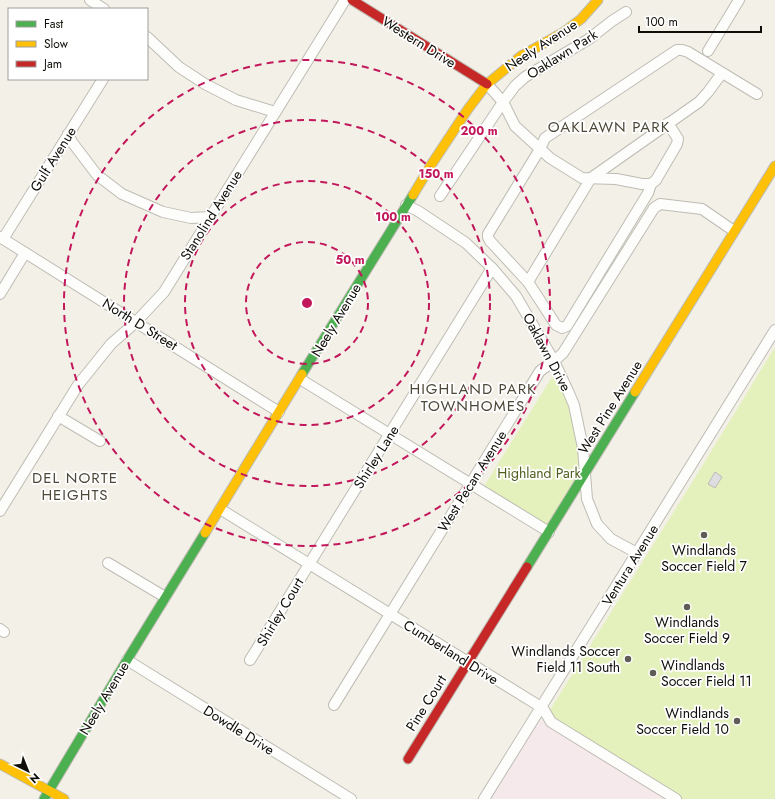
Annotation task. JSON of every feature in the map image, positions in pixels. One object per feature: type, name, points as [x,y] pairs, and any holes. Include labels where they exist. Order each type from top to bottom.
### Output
[{"type":"street","points":[[90,0],[102,8]]},
{"type":"street","name":"Stanolind Avenue","points":[[2,505],[78,385],[111,344],[136,322],[164,292],[345,0]]},
{"type":"street","name":"Western Drive","points":[[352,0],[486,84]]},
{"type":"street","name":"Neely Avenue","points":[[44,799],[165,597],[406,205],[457,125],[486,84],[521,56],[564,32],[581,19],[598,0]]},
{"type":"street","points":[[708,52],[739,0]]},
{"type":"street","name":"Oaklawn Park","points":[[440,196],[515,86],[525,77],[589,39],[626,12]]},
{"type":"street","points":[[148,38],[179,67],[205,84],[236,100],[275,112]]},
{"type":"street","points":[[668,123],[678,139],[677,144],[656,180],[651,184],[648,194],[566,326],[562,328],[556,325],[528,282],[488,237],[488,234],[540,149],[545,138],[677,50],[688,52],[757,94]]},
{"type":"street","points":[[528,282],[591,178],[698,102],[708,92],[722,73]]},
{"type":"street","name":"Gulf Avenue","points":[[1,238],[101,80]]},
{"type":"street","points":[[486,84],[503,102],[515,126],[550,158],[582,178],[616,179],[642,184],[651,184]]},
{"type":"street","points":[[68,134],[72,142],[97,175],[122,194],[163,212],[191,218],[210,217]]},
{"type":"street","name":"West Pine Avenue","points":[[468,662],[775,166]]},
{"type":"street","name":"West Pecan Avenue","points":[[334,705],[540,371],[563,353],[654,208],[660,204],[702,210],[734,231]]},
{"type":"street","name":"Oaklawn Drive","points":[[406,205],[418,211],[466,243],[492,268],[516,296],[554,361],[574,405],[583,448],[587,499],[597,524],[611,539],[637,554]]},
{"type":"street","name":"North D Street","points":[[1,238],[279,412]]},
{"type":"street","points":[[0,294],[26,253]]},
{"type":"street","name":"Shirley Lane","points":[[309,564],[492,268]]},
{"type":"street","name":"Ventura Avenue","points":[[484,799],[775,330]]},
{"type":"street","points":[[300,379],[548,532]]},
{"type":"street","points":[[58,416],[100,441]]},
{"type":"street","name":"Cumberland Drive","points":[[220,509],[541,707],[551,722],[676,799]]},
{"type":"street","points":[[108,562],[165,597]]},
{"type":"street","name":"Shirley Court","points":[[250,660],[309,564]]},
{"type":"street","name":"Dowdle Drive","points":[[127,660],[351,799]]},
{"type":"street","name":"Pine Court","points":[[408,759],[468,662]]},
{"type":"street","points":[[0,764],[64,799]]},
{"type":"shaded area","points":[[538,718],[543,721],[668,799],[488,799]]},
{"type":"green space","points":[[775,347],[775,799],[668,799],[543,721]]},
{"type":"green space","name":"Highland Park","points":[[552,377],[568,391],[584,474],[548,532],[481,491]]},
{"type":"building","points":[[715,472],[722,477],[715,488],[708,484]]},
{"type":"traffic: fast","points":[[302,374],[413,195]]},
{"type":"traffic: fast","points":[[527,567],[635,392]]},
{"type":"traffic: fast","points":[[44,799],[205,533]]},
{"type":"traffic: slow","points":[[413,195],[468,109],[487,84],[521,56],[564,32],[581,19],[598,0]]},
{"type":"traffic: slow","points":[[635,392],[775,166]]},
{"type":"traffic: slow","points":[[205,533],[302,374]]},
{"type":"traffic: slow","points":[[0,764],[64,799]]},
{"type":"traffic: jam","points":[[352,0],[487,84]]},
{"type":"traffic: jam","points":[[408,759],[527,567]]},
{"type":"place","name":"Windlands Soccer Field 7","points":[[704,535]]},
{"type":"place","name":"Windlands Soccer Field 9","points":[[687,607]]},
{"type":"place","name":"Windlands Soccer Field 11 South","points":[[628,659]]},
{"type":"place","name":"Windlands Soccer Field 11","points":[[653,673]]},
{"type":"place","name":"Windlands Soccer Field 10","points":[[737,721]]},
{"type":"district","name":"OAKLAWN PARK","points":[[609,127]]},
{"type":"district","name":"HIGHLAND PARK TOWNHOMES","points":[[473,398]]},
{"type":"district","name":"DEL NORTE HEIGHTS","points":[[75,486]]}]
